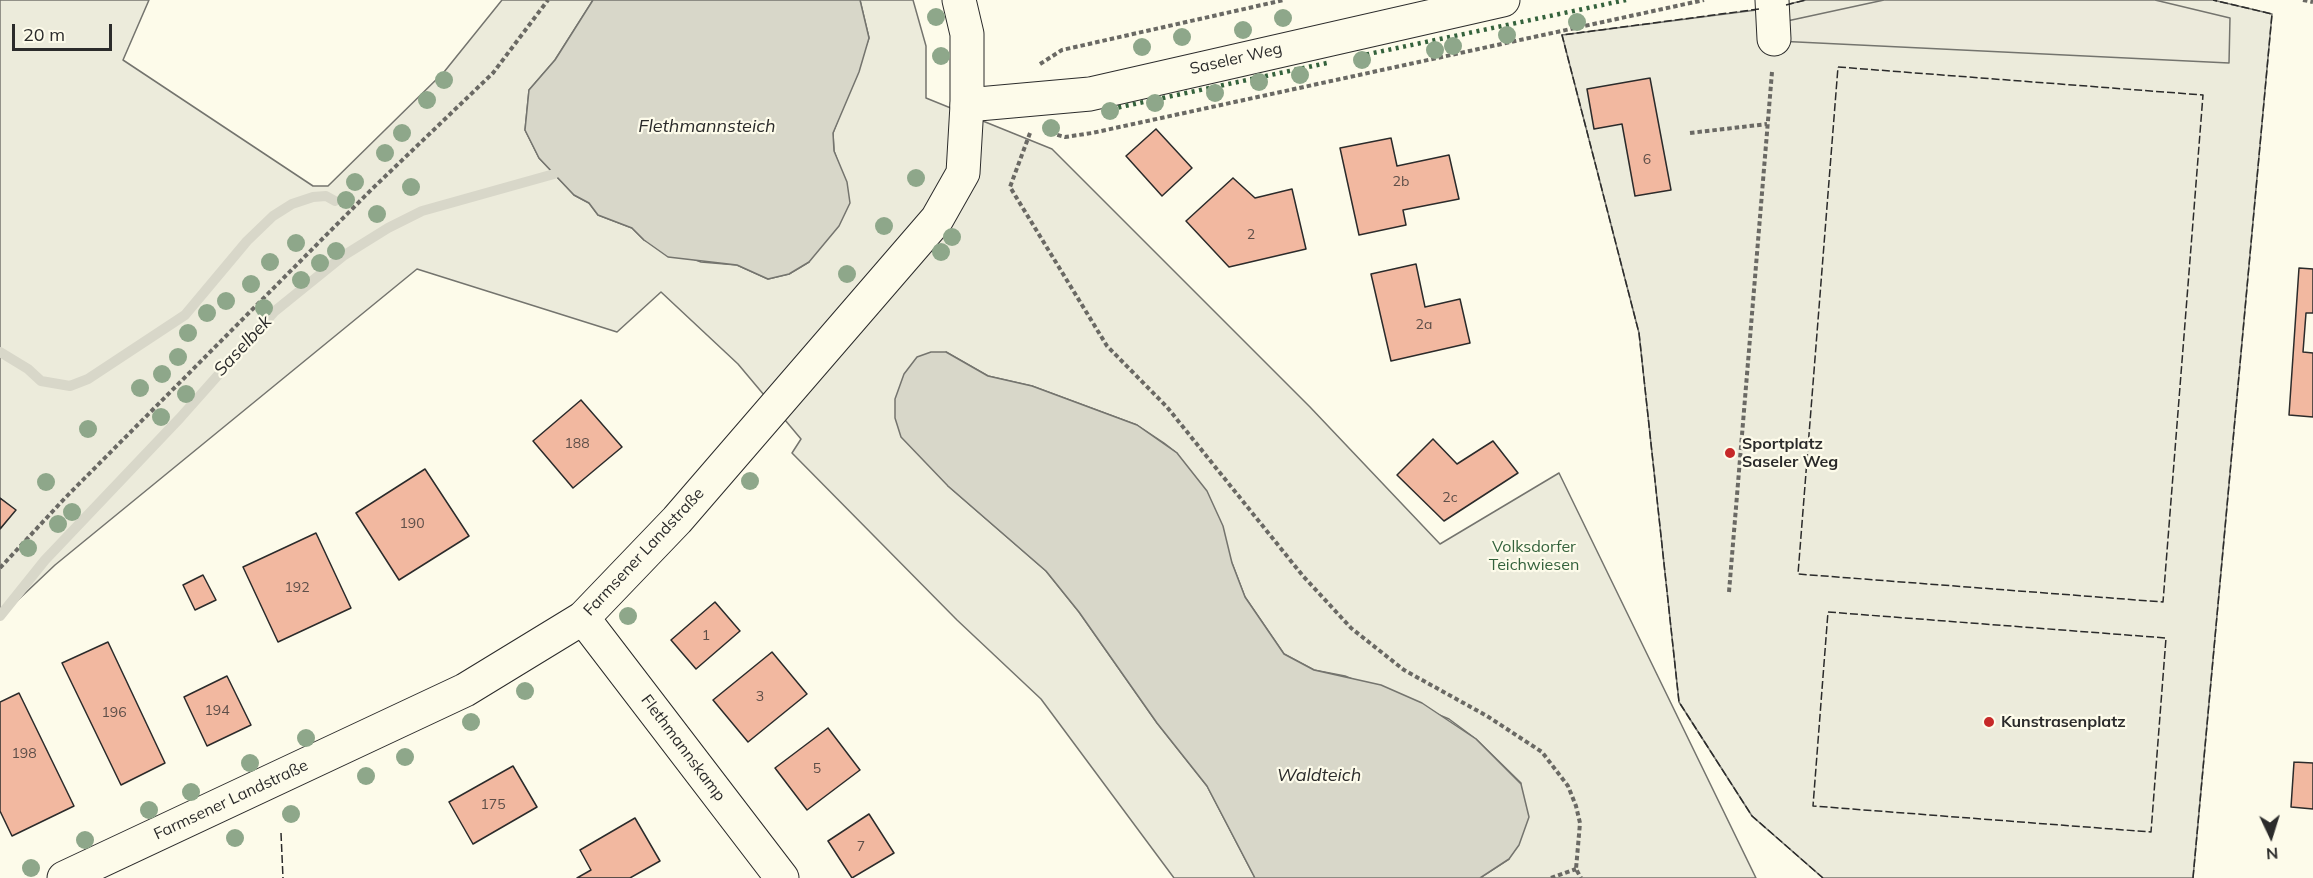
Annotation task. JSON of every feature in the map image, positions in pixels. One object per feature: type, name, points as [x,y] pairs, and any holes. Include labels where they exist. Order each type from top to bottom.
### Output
[{"type":"main road","name":"Farmsener Landstraße","points":[[64,878],[465,690],[584,618],[677,520],[937,219],[963,173],[967,105],[967,34],[959,0]]},
{"type":"main road","name":"Saseler Weg","points":[[967,105],[1090,94],[1503,0]]},
{"type":"main road","points":[[1772,0],[1774,39]]},
{"type":"main road","name":"Flethmannskamp","points":[[584,618],[782,878]]},
{"type":"path","points":[[0,568],[65,498],[372,189],[493,73],[548,0]]},
{"type":"path","points":[[1035,67],[1062,50],[1284,0]]},
{"type":"path","points":[[1043,130],[1065,137],[1092,133],[1704,0]]},
{"type":"path","points":[[2303,0],[2313,2]]},
{"type":"path","points":[[1729,592],[1774,39]]},
{"type":"path","points":[[1690,133],[1767,124]]},
{"type":"path","points":[[1032,127],[1010,187],[1107,345],[1167,407],[1304,576],[1351,628],[1404,670],[1487,716],[1542,752],[1568,786],[1576,806],[1580,823],[1576,869],[1581,878]]},
{"type":"path","points":[[1551,878],[1576,869]]},
{"type":"green space","name":"Volksdorfer Teichwiesen","points":[[0,0],[149,0],[123,60],[313,186],[328,186],[444,72],[502,0],[593,0],[555,60],[529,90],[525,130],[539,158],[574,195],[589,203],[598,215],[632,228],[644,240],[701,262],[737,265],[768,279],[789,274],[809,262],[839,165],[834,151],[833,133],[869,38],[860,0],[913,0],[926,46],[926,98],[1052,149],[1310,407],[1440,544],[1559,473],[1756,878],[1480,878],[1509,859],[1521,783],[1476,739],[1449,719],[1345,676],[1314,670],[1284,654],[1245,597],[1232,563],[1177,453],[1164,443],[1137,425],[1032,386],[988,376],[946,352],[948,486],[1046,571],[1079,612],[1157,723],[1207,786],[1255,878],[1174,878],[1041,699],[957,620],[792,453],[801,439],[738,364],[661,292],[617,332],[417,269],[55,565],[0,617],[0,529],[15,510],[0,498]]},
{"type":"green space","points":[[1806,0],[2213,0],[2272,14],[2193,878],[1823,878],[1752,816],[1679,702],[1639,333],[1562,35],[1772,8]]},
{"type":"shaded area","points":[[1884,0],[2155,0],[2230,18],[2229,63],[1777,41],[1764,26]]},
{"type":"water","name":"Flethmannsteich","points":[[593,0],[860,0],[869,38],[859,72],[833,133],[834,151],[847,182],[850,203],[839,226],[809,262],[789,274],[768,279],[737,265],[668,257],[644,240],[632,228],[598,215],[589,203],[574,195],[539,158],[525,130],[529,90],[555,60]]},
{"type":"water","name":"Waldteich","points":[[931,352],[946,352],[988,376],[1032,386],[1137,425],[1177,453],[1207,491],[1223,526],[1232,563],[1245,597],[1284,654],[1314,670],[1381,685],[1422,703],[1476,739],[1521,784],[1529,817],[1519,845],[1509,859],[1480,878],[1255,878],[1207,786],[1157,723],[1079,612],[1046,571],[948,486],[901,437],[895,418],[895,399],[904,374],[917,357]]},
{"type":"building","points":[[1650,78],[1671,190],[1635,196],[1622,124],[1594,129],[1587,89]]},
{"type":"building","points":[[1156,129],[1192,168],[1162,196],[1126,156]]},
{"type":"building","points":[[1391,138],[1397,166],[1449,155],[1459,199],[1403,210],[1406,225],[1359,235],[1340,148]]},
{"type":"building","points":[[1233,178],[1255,198],[1292,189],[1306,249],[1229,267],[1186,221]]},
{"type":"building","points":[[1416,264],[1425,307],[1460,299],[1470,343],[1391,361],[1371,274]]},
{"type":"building","points":[[2299,268],[2313,269],[2313,313],[2306,313],[2303,352],[2313,353],[2313,417],[2289,415]]},
{"type":"building","points":[[581,400],[622,447],[573,488],[533,441]]},
{"type":"building","points":[[1433,439],[1457,464],[1493,441],[1518,473],[1444,521],[1397,475]]},
{"type":"building","points":[[425,469],[469,536],[399,580],[356,513]]},
{"type":"building","points":[[0,498],[16,510],[0,529]]},
{"type":"building","points":[[316,533],[351,608],[278,642],[243,567]]},
{"type":"building","points":[[203,575],[216,600],[195,610],[183,585]]},
{"type":"building","points":[[715,602],[740,631],[696,669],[671,640]]},
{"type":"building","points":[[108,642],[165,763],[121,785],[62,663]]},
{"type":"building","points":[[772,652],[807,694],[748,742],[713,700]]},
{"type":"building","points":[[227,676],[251,725],[207,746],[184,697]]},
{"type":"building","points":[[19,693],[74,806],[12,836],[0,811],[0,702]]},
{"type":"building","points":[[828,728],[860,770],[807,810],[775,768]]},
{"type":"building","points":[[2294,762],[2313,763],[2313,809],[2291,807]]},
{"type":"building","points":[[513,766],[537,807],[473,844],[449,802]]},
{"type":"building","points":[[869,814],[894,853],[852,878],[828,841]]},
{"type":"building","points":[[635,818],[660,861],[630,878],[577,878],[591,870],[580,850]]},
{"type":"waterway","name":"Saselbek","points":[[0,616],[45,560],[180,418],[275,311],[343,256],[388,228],[422,211],[554,174]]},
{"type":"waterway","name":"Saselbek","points":[[0,352],[28,369],[41,381],[70,386],[88,379],[185,315],[247,241],[273,216],[292,204],[313,197],[326,196],[335,201]]},
{"type":"hedge","points":[[1359,56],[1626,0]]},
{"type":"hedge","points":[[1111,109],[1327,63]]},
{"type":"fence","points":[[1786,5],[1806,0]]},
{"type":"fence","points":[[2193,878],[2272,14],[2213,0]]},
{"type":"fence","points":[[1759,9],[1562,35],[1639,333],[1679,702],[1752,816],[1823,878]]},
{"type":"fence","points":[[1838,67],[2203,95],[2163,602],[1798,574],[1838,67]]},
{"type":"fence","points":[[1828,612],[2166,638],[2151,832],[1813,806],[1828,612]]},
{"type":"fence","points":[[281,833],[283,878]]},
{"type":"place","name":"Sportplatz Saseler Weg","points":[[1730,453]]},
{"type":"place","name":"Kunstrasenplatz","points":[[1989,722]]}]
